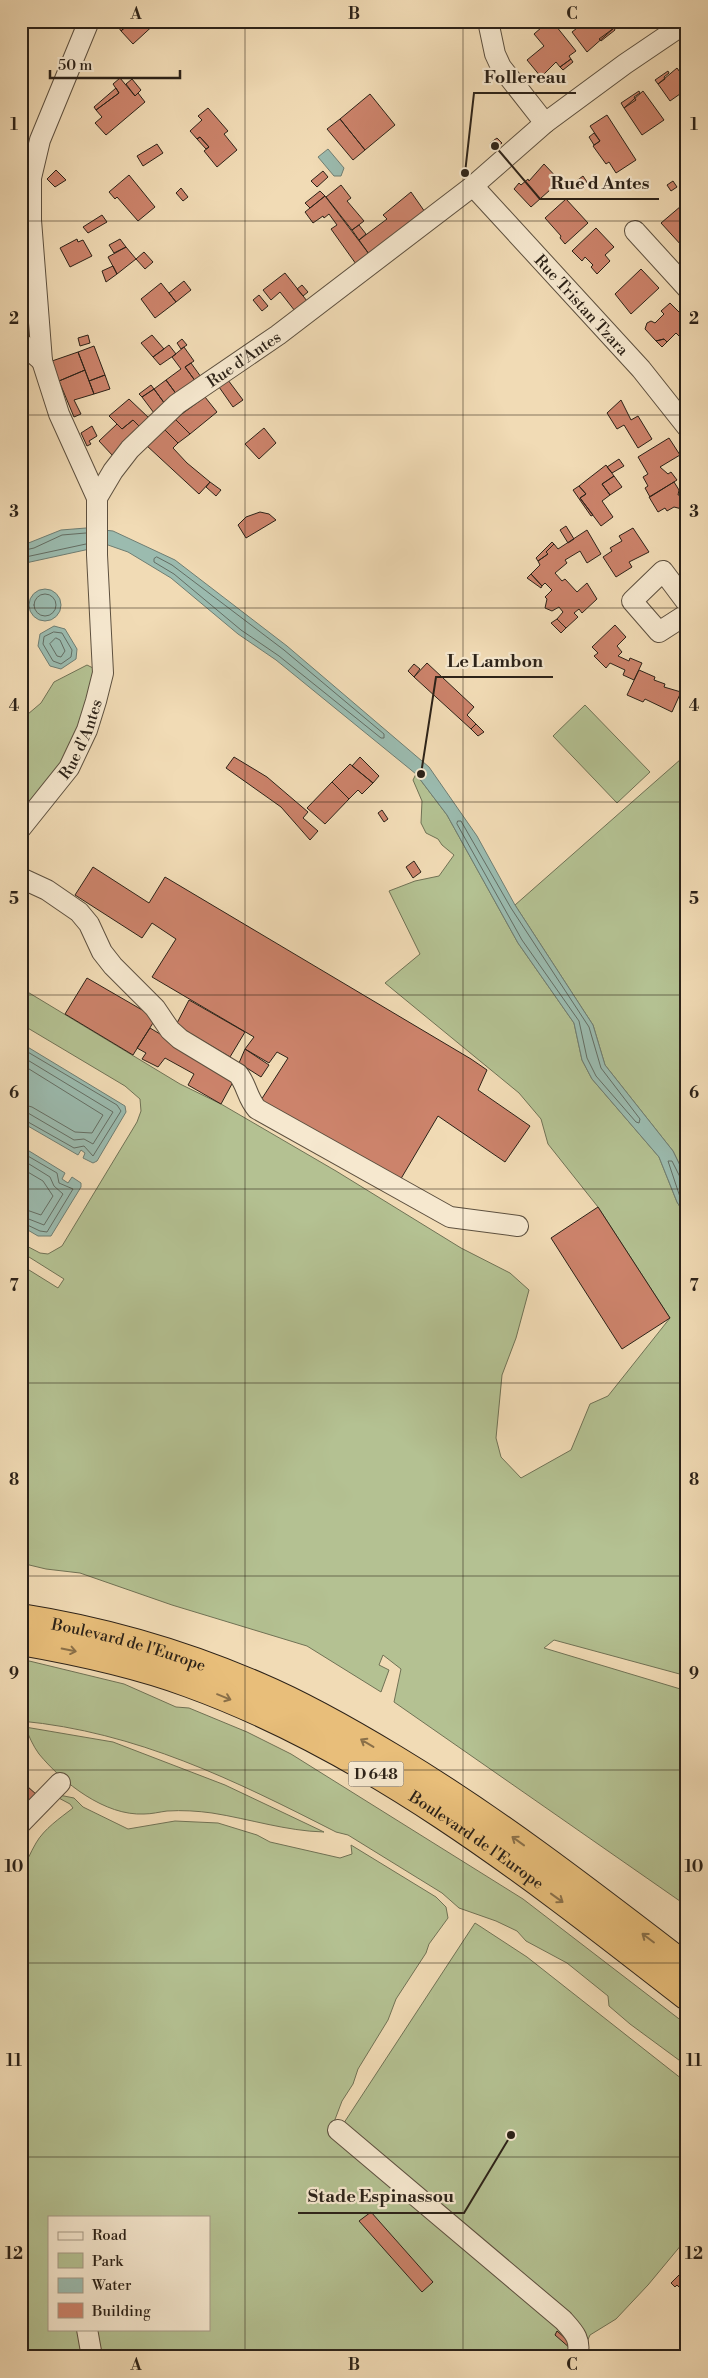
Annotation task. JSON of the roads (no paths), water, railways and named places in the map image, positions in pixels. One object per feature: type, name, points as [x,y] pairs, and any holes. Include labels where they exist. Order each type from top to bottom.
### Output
[{"type":"highway","name":"Boulevard de l'Europe","points":[[21,1618],[84,1630],[163,1650],[260,1687],[323,1718],[471,1808],[528,1848],[687,1968]]},
{"type":"highway","name":"Boulevard de l'Europe","points":[[21,1641],[84,1653],[188,1682],[253,1709],[317,1740],[409,1794],[483,1844],[687,1996]]},
{"type":"street","points":[[89,21],[40,140],[31,178],[32,220],[42,361],[59,414],[97,498]]},
{"type":"street","points":[[488,21],[495,54],[501,66],[545,123]]},
{"type":"street","name":"Rue d'Antes","points":[[21,828],[69,768],[87,730],[96,701],[103,674],[97,555],[97,498],[113,471],[130,449],[177,404],[278,335],[473,186],[545,123],[625,64],[687,22]]},
{"type":"street","name":"Rue Tristan Tzara","points":[[473,186],[641,369],[687,428]]},
{"type":"street","points":[[636,231],[687,288]]},
{"type":"street","points":[[21,343],[42,361]]},
{"type":"street","points":[[687,603],[663,571],[632,601],[658,632],[687,614]]},
{"type":"street","points":[[21,878],[47,890],[79,912],[89,924],[102,952],[112,966],[155,1008],[170,1030],[180,1039],[238,1074],[244,1081],[250,1101],[257,1109],[450,1218],[518,1226]]},
{"type":"street","points":[[21,1823],[60,1783]]},
{"type":"street","points":[[338,2130],[563,2320],[577,2334],[580,2347],[577,2357]]},
{"type":"street","points":[[87,2330],[92,2357]]},
{"type":"water","points":[[328,149],[344,168],[341,176],[334,176],[318,157]]},
{"type":"water","points":[[86,528],[113,531],[175,560],[287,646],[429,767],[477,836],[515,905],[593,1025],[605,1065],[673,1151],[687,1180],[687,1218],[677,1202],[659,1157],[592,1079],[582,1060],[574,1023],[518,943],[447,815],[416,774],[276,660],[238,634],[171,578],[128,552],[108,545],[21,564],[21,546],[61,530]]},
{"type":"water","points":[[45,589],[51,590],[56,594],[60,599],[60,611],[56,616],[51,620],[45,621],[39,620],[34,616],[30,611],[29,605],[30,599],[34,594],[39,590]]},
{"type":"water","points":[[54,626],[65,629],[77,649],[76,659],[61,669],[50,666],[38,646],[40,634]]},
{"type":"water","points":[[21,1043],[125,1106],[126,1112],[97,1161],[93,1163],[83,1158],[85,1153],[81,1150],[78,1155],[21,1122]]},
{"type":"water","points":[[21,1146],[65,1173],[62,1179],[68,1183],[72,1177],[81,1183],[81,1187],[51,1236],[38,1236],[21,1226]]},
{"type":"place","name":"Rue d Antes","points":[[495,146]]},
{"type":"place","name":"Follereau","points":[[465,173]]},
{"type":"place","name":"Le Lambon","points":[[421,774]]},
{"type":"place","name":"Stade Espinassou","points":[[511,2135]]}]
